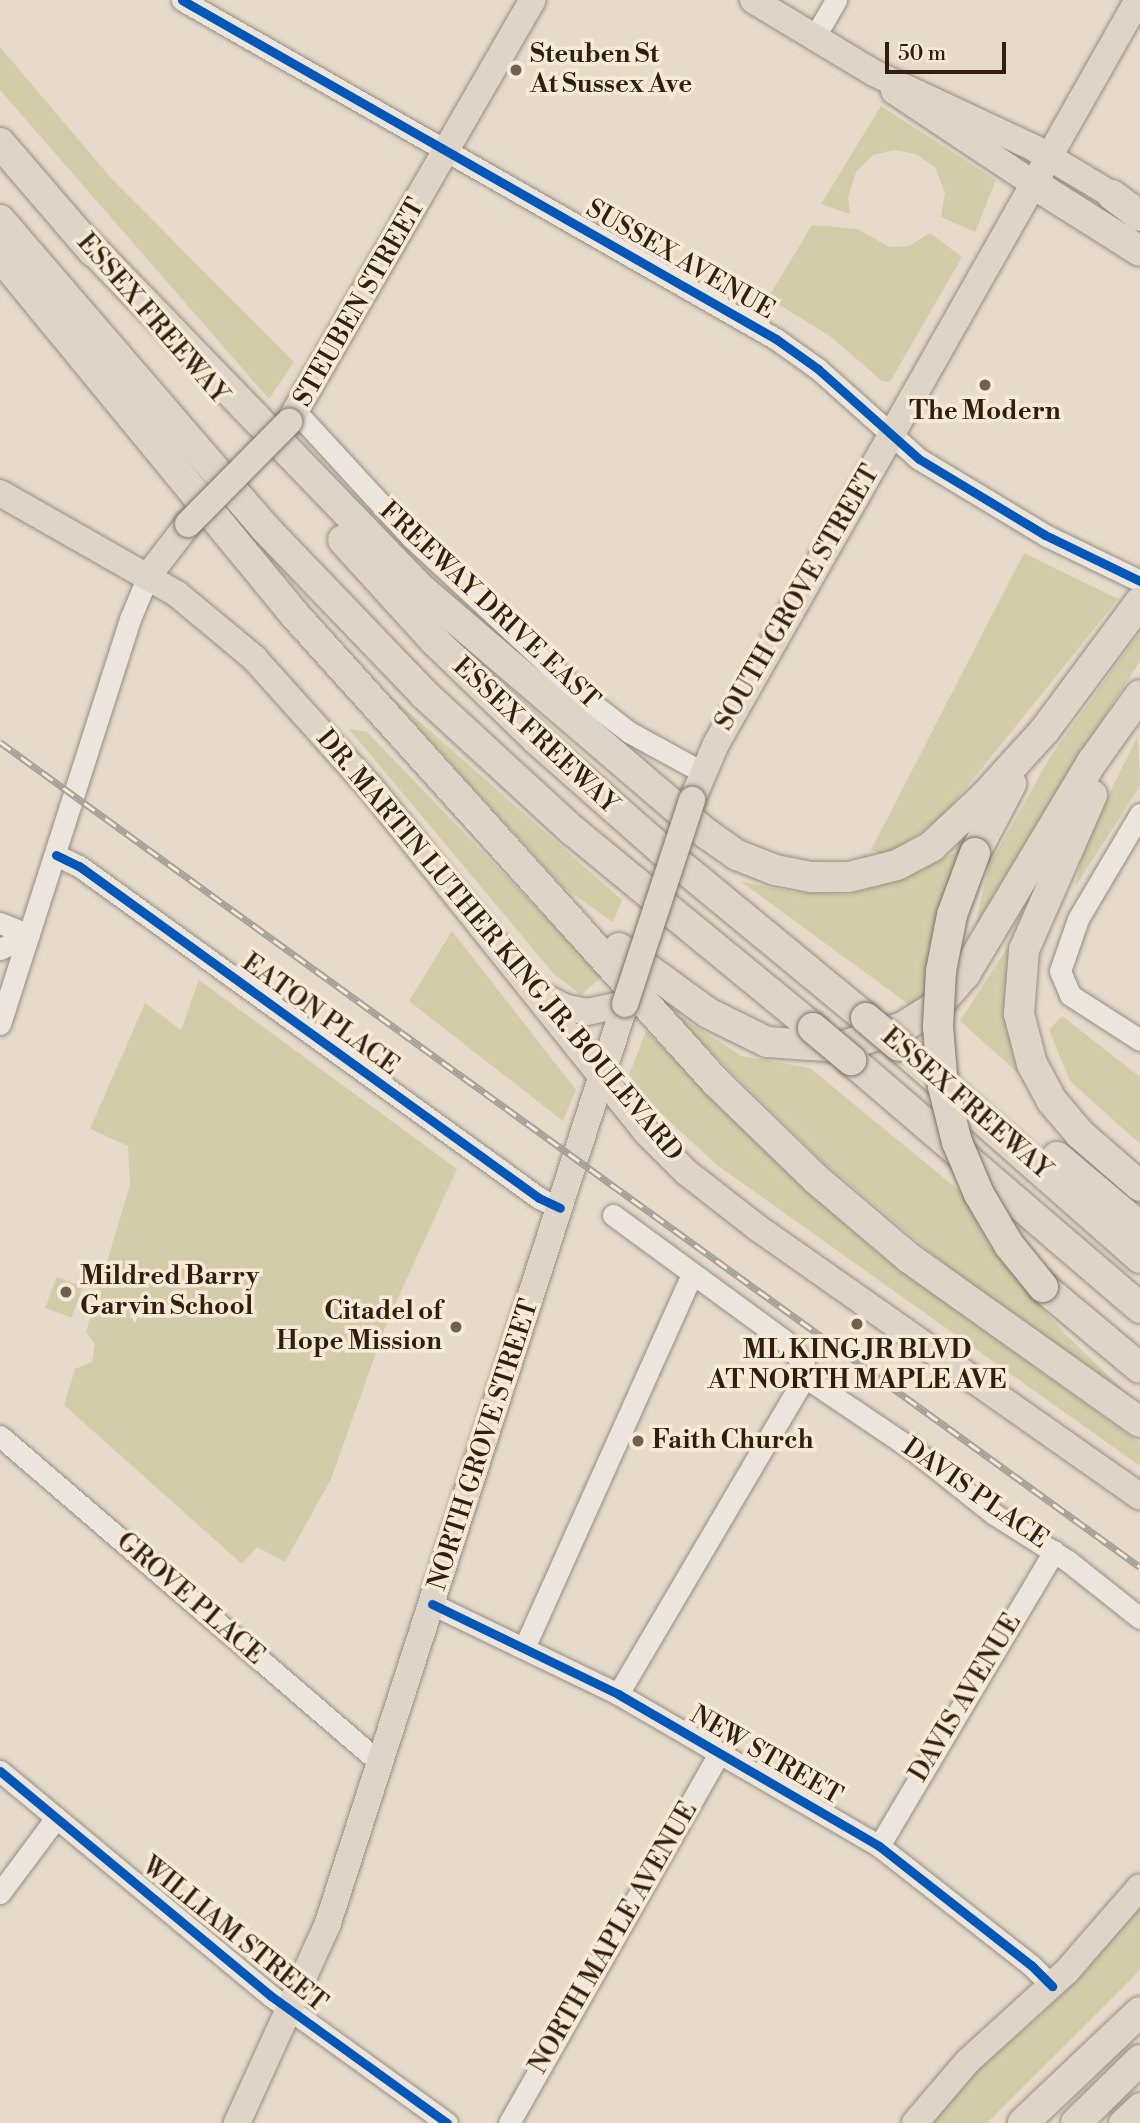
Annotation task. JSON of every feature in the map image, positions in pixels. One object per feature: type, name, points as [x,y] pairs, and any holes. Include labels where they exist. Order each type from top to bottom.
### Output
[{"type":"highway","name":"ESSEX FREEWAY","points":[[0,144],[365,564],[474,681],[662,850],[899,1046],[1140,1258]]},
{"type":"highway","points":[[1034,184],[1140,251]]},
{"type":"highway","points":[[1112,195],[1140,216]]},
{"type":"highway","name":"ESSEX FREEWAY","points":[[0,220],[264,527],[424,694],[572,830],[813,1028],[1140,1308]]},
{"type":"highway","points":[[80,236],[404,573],[707,834],[737,855],[775,870],[812,877],[849,877],[897,865],[944,837],[1045,730]]},
{"type":"highway","points":[[0,256],[294,614],[488,826],[689,1054],[816,1179],[929,1273],[1140,1422]]},
{"type":"highway","points":[[1137,586],[1045,730],[975,853],[952,915],[941,971],[938,1027],[943,1086],[957,1142],[979,1194],[1009,1245],[1044,1287],[1105,1342],[1140,1368]]},
{"type":"highway","points":[[488,826],[616,946],[725,1024],[789,1047],[853,1045],[915,1021],[956,986],[1087,770],[1140,695]]},
{"type":"highway","points":[[1140,703],[1044,900],[1028,937],[1019,975],[1020,1014],[1028,1051],[1061,1113],[1140,1186]]},
{"type":"highway","points":[[1044,900],[1031,972],[1033,1008],[1042,1045],[1075,1102],[1140,1159]]},
{"type":"highway","points":[[899,1046],[1031,1136],[1140,1227]]},
{"type":"highway","points":[[1105,1342],[1122,1371],[1140,1388]]},
{"type":"highway","points":[[1023,2123],[1140,2012]]},
{"type":"highway","points":[[1076,2123],[1140,2060]]},
{"type":"main road","name":"STEUBEN STREET","points":[[148,576],[188,524],[293,417],[533,0]]},
{"type":"main road","points":[[753,0],[874,73],[1050,157],[1140,210]]},
{"type":"main road","name":"SOUTH GROVE STREET","points":[[601,1077],[702,772],[1138,0]]},
{"type":"main road","points":[[874,73],[926,116],[1034,184]]},
{"type":"main road","name":"DR. MARTIN LUTHER KING JR. BOULEVARD","points":[[0,493],[148,576],[212,620],[281,685],[406,831],[601,1077],[664,1151],[710,1192],[1140,1496]]},
{"type":"main road","points":[[530,988],[549,1001],[577,1010],[625,1004]]},
{"type":"main road","name":"NORTH GROVE STREET","points":[[237,2123],[328,1923],[601,1077]]},
{"type":"main road","points":[[915,2123],[968,2062],[1052,1986],[1140,1887]]},
{"type":"main road","points":[[1122,2123],[1140,2106]]},
{"type":"street","name":"SUSSEX AVENUE","points":[[182,0],[788,347],[828,377],[890,436],[930,467],[1137,586]]},
{"type":"street","points":[[814,38],[836,0]]},
{"type":"street","name":"FREEWAY DRIVE EAST","points":[[293,417],[412,538],[580,694],[629,732],[702,772]]},
{"type":"street","points":[[0,1024],[130,619],[148,576]]},
{"type":"street","points":[[1140,814],[1069,937],[1061,964],[1063,983],[1074,998],[1140,1040]]},
{"type":"street","name":"EATON PLACE","points":[[56,855],[79,866],[539,1198],[560,1208]]},
{"type":"street","points":[[0,923],[29,935]]},
{"type":"street","points":[[0,949],[29,935]]},
{"type":"street","points":[[613,1215],[785,1340],[804,1365],[805,1377],[618,1694]]},
{"type":"street","points":[[524,1648],[692,1274]]},
{"type":"street","name":"DAVIS PLACE","points":[[805,1377],[916,1452],[993,1514],[1054,1550],[1140,1618]]},
{"type":"street","name":"GROVE PLACE","points":[[0,1436],[379,1762]]},
{"type":"street","name":"DAVIS AVENUE","points":[[879,1846],[1054,1550]]},
{"type":"street","name":"NEW STREET","points":[[432,1604],[618,1694],[879,1846],[1052,1986]]},
{"type":"street","name":"NORTH MAPLE AVENUE","points":[[509,2123],[719,1753]]},
{"type":"street","name":"WILLIAM STREET","points":[[0,1771],[288,2009],[447,2123]]},
{"type":"street","points":[[0,1893],[56,1818]]},
{"type":"shaded area","points":[[0,47],[111,178],[294,362],[269,399],[0,90]]},
{"type":"shaded area","points":[[881,106],[996,180],[975,232],[941,217],[945,193],[935,167],[916,154],[894,150],[873,155],[856,172],[848,197],[850,214],[821,204]]},
{"type":"shaded area","points":[[812,225],[858,229],[889,247],[909,246],[930,233],[962,257],[890,382],[882,381],[830,336],[768,298]]},
{"type":"shaded area","points":[[1024,553],[1118,599],[942,818],[887,855],[871,850]]},
{"type":"shaded area","points":[[1140,632],[1140,661],[1071,769],[973,937],[988,868],[1050,757]]},
{"type":"shaded area","points":[[386,692],[622,900],[613,922],[564,888]]},
{"type":"shaded area","points":[[349,729],[367,732],[602,976],[581,995],[554,974]]},
{"type":"shaded area","points":[[1138,735],[1140,786],[1075,887],[1084,846]]},
{"type":"shaded area","points":[[960,850],[927,998],[915,1009],[740,881],[792,892],[849,895],[910,876]]},
{"type":"shaded area","points":[[1021,926],[1027,1081],[960,1021]]},
{"type":"shaded area","points":[[452,931],[576,1090],[563,1121],[409,1001]]},
{"type":"shaded area","points":[[199,980],[457,1169],[387,1322],[331,1479],[285,1562],[257,1547],[242,1564],[64,1405],[75,1369],[92,1362],[95,1344],[86,1332],[130,1185],[128,1146],[90,1129],[145,1003],[181,1030]]},
{"type":"shaded area","points":[[668,1009],[742,1056],[810,1068],[961,1192],[989,1246],[1064,1333],[1140,1406],[971,1286],[820,1159]]},
{"type":"shaded area","points":[[1062,1016],[1140,1077],[1140,1144],[1070,1081],[1049,1030]]},
{"type":"shaded area","points":[[646,1031],[875,1251],[1140,1443],[1140,1466],[717,1165],[653,1106],[629,1075]]},
{"type":"shaded area","points":[[57,1277],[83,1287],[71,1318],[45,1308]]},
{"type":"shaded area","points":[[1140,1902],[1140,1970],[987,2123],[932,2123],[957,2087],[1041,2015]]},
{"type":"railway","points":[[0,742],[1140,1567]]},
{"type":"cycle path","points":[[182,0],[776,339],[818,369],[919,459],[1045,535],[1140,581]]},
{"type":"cycle path","points":[[56,855],[79,866],[539,1198],[560,1208]]},
{"type":"cycle path","points":[[432,1604],[618,1694],[879,1846],[1031,1965],[1052,1986]]},
{"type":"cycle path","points":[[0,1771],[271,1996],[447,2123]]},
{"type":"place","name":"Steuben St At Sussex Ave","points":[[516,70]]},
{"type":"place","name":"The Modern","points":[[985,385]]},
{"type":"place","name":"Mildred Barry Garvin School","points":[[66,1292]]},
{"type":"place","name":"ML KING JR BLVD AT NORTH MAPLE AVE","points":[[857,1324]]},
{"type":"place","name":"Citadel of Hope Mission","points":[[456,1327]]},
{"type":"place","name":"Faith Church","points":[[638,1441]]}]
